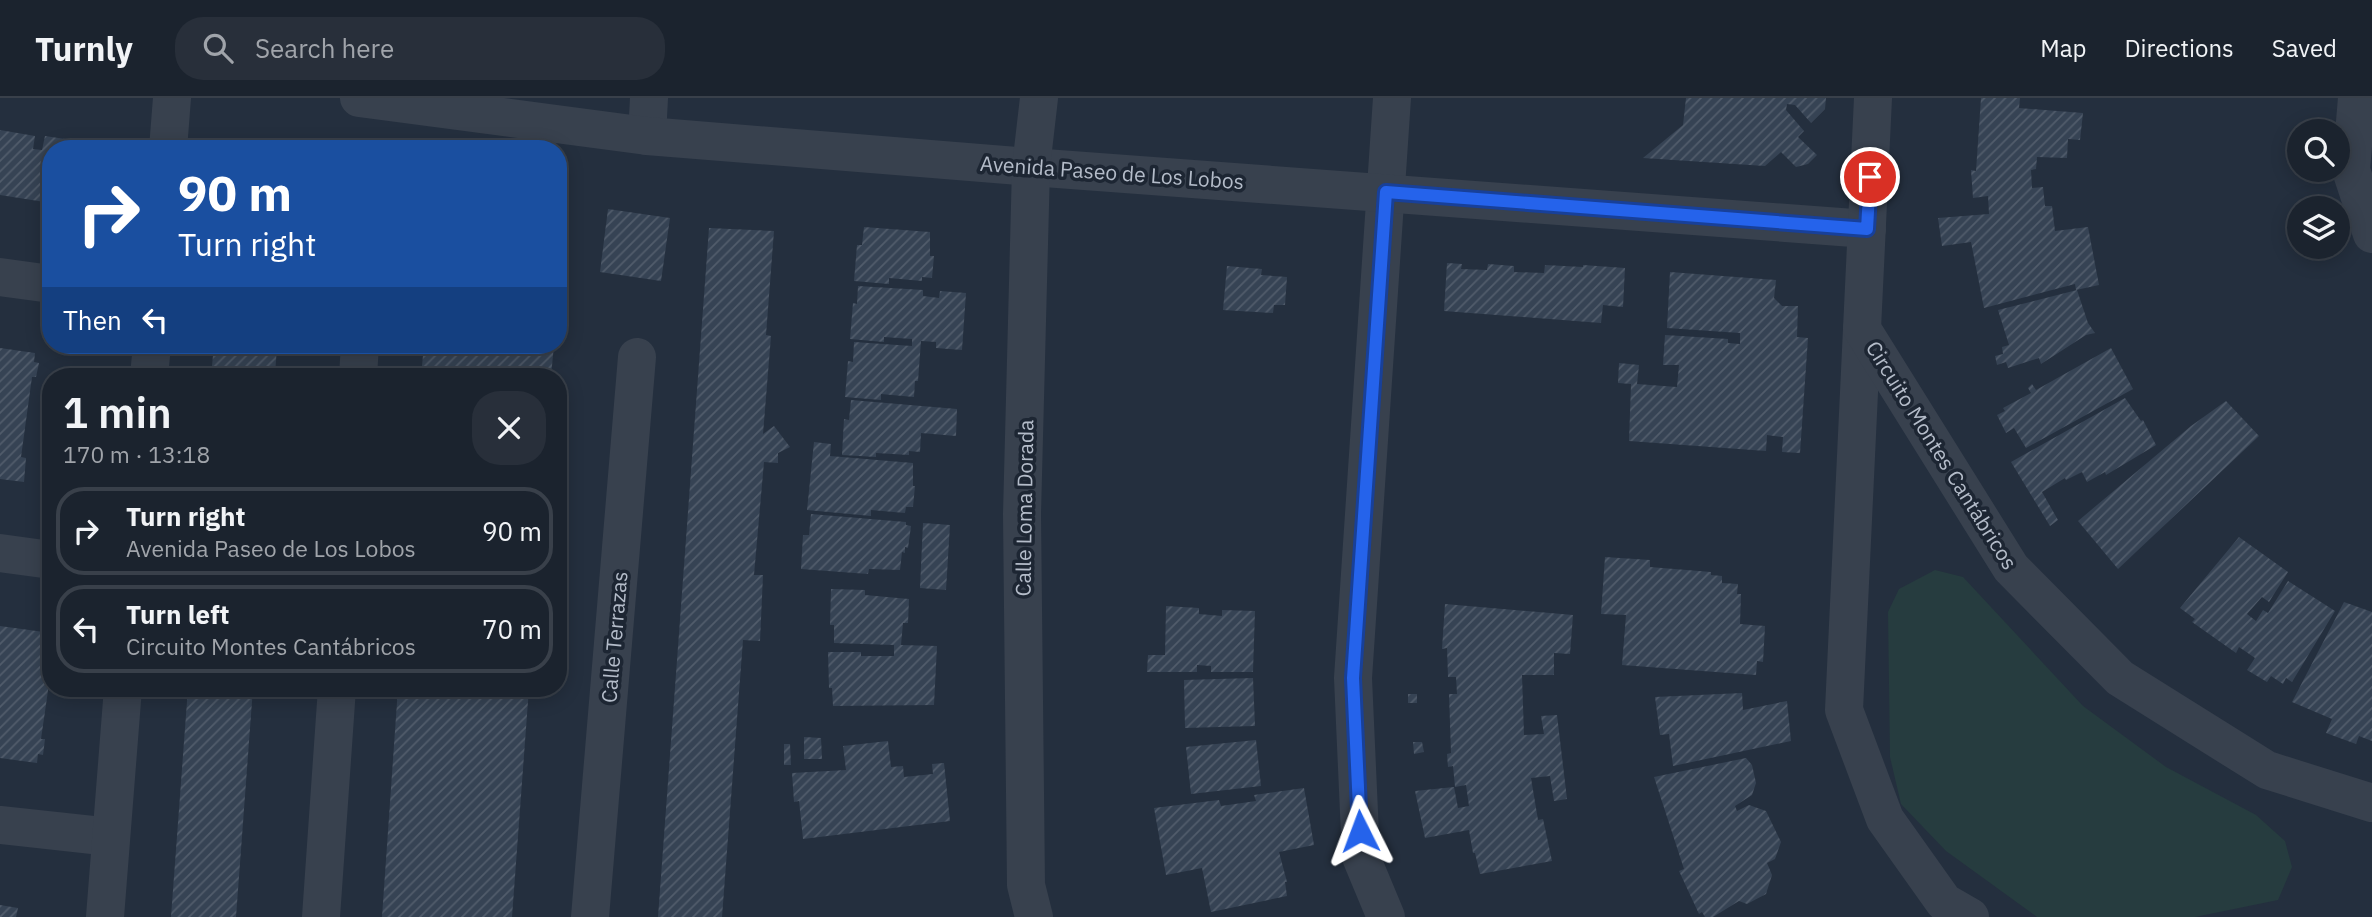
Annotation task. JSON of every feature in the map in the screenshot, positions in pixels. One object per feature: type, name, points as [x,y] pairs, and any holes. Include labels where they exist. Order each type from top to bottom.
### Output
[{"type":"street","points":[[169,140],[172,98]]},
{"type":"street","points":[[647,136],[649,98]]},
{"type":"street","name":"Calle Loma Dorada","points":[[1034,917],[1026,885],[1022,514],[1031,167],[1039,98]]},
{"type":"street","points":[[1387,917],[1361,857],[1353,678],[1392,98]]},
{"type":"street","name":"Circuito Montes Cantábricos","points":[[1873,98],[1844,710],[1885,819],[1944,902],[1970,917]]},
{"type":"street","points":[[2357,98],[2351,170],[2372,233]]},
{"type":"street","name":"Avenida Paseo de Los Lobos","points":[[373,99],[647,136],[1867,229]]},
{"type":"street","points":[[0,277],[42,283]]},
{"type":"street","name":"Circuito Montes Cantábricos","points":[[1862,329],[2011,568],[2120,678],[2267,770],[2372,803]]},
{"type":"street","name":"Calle Terrazas","points":[[590,917],[637,357]]},
{"type":"street","points":[[0,553],[42,558]]},
{"type":"street","points":[[105,917],[122,697]]},
{"type":"street","points":[[321,917],[336,697]]},
{"type":"street","points":[[0,825],[111,838]]},
{"type":"green space","points":[[1935,570],[1963,577],[2083,706],[2166,767],[2256,815],[2285,841],[2292,867],[2278,900],[2195,917],[2037,917],[1946,851],[1901,804],[1890,757],[1888,612],[1899,589]]},
{"type":"building","points":[[1686,98],[1826,98],[1825,109],[1811,123],[1795,105],[1787,104],[1786,110],[1804,131],[1798,137],[1817,155],[1808,164],[1796,167],[1781,152],[1765,166],[1643,158],[1683,125]]},
{"type":"building","points":[[1981,98],[2020,98],[2019,108],[2083,113],[2080,140],[2068,139],[2067,158],[2037,157],[2036,169],[2031,170],[2032,188],[2043,187],[2045,206],[2052,206],[2055,231],[2088,227],[2099,285],[2076,290],[2075,284],[1984,308],[1971,242],[1942,246],[1938,218],[1989,214],[1988,196],[1973,198],[1971,170],[1976,171]]},
{"type":"building","points":[[0,130],[35,136],[33,149],[42,150],[42,202],[0,195]]},
{"type":"building","points":[[45,136],[65,140],[44,140]]},
{"type":"building","points":[[608,209],[670,218],[661,281],[600,272]]},
{"type":"building","points":[[864,227],[930,232],[930,256],[934,256],[932,278],[922,277],[922,281],[889,278],[889,284],[854,281],[857,245],[862,245]]},
{"type":"building","points":[[709,228],[774,231],[766,335],[771,336],[763,434],[774,426],[790,447],[778,453],[778,463],[764,462],[754,575],[763,575],[760,641],[743,640],[722,917],[658,917]]},
{"type":"building","points":[[1447,263],[1462,264],[1461,269],[1487,270],[1488,264],[1514,266],[1514,272],[1544,273],[1545,265],[1625,268],[1623,307],[1603,305],[1601,323],[1444,311]]},
{"type":"building","points":[[1227,266],[1262,269],[1261,275],[1287,277],[1285,305],[1274,305],[1273,313],[1223,310]]},
{"type":"building","points":[[1670,272],[1776,280],[1774,298],[1782,306],[1798,306],[1797,337],[1808,338],[1800,453],[1782,452],[1783,437],[1767,435],[1766,451],[1629,441],[1631,384],[1618,383],[1619,363],[1639,365],[1637,384],[1677,387],[1679,365],[1663,365],[1665,335],[1728,339],[1728,343],[1740,344],[1740,333],[1667,328]]},
{"type":"building","points":[[858,286],[923,290],[923,296],[939,298],[940,291],[966,293],[962,350],[936,348],[936,342],[921,341],[914,397],[881,394],[881,400],[845,397],[848,361],[853,362],[854,342],[912,346],[912,339],[884,337],[884,342],[850,339],[853,303],[857,304]]},
{"type":"building","points":[[2077,290],[2088,323],[2095,333],[2086,335],[2041,364],[2039,358],[2008,368],[2006,362],[1997,365],[1995,356],[2003,354],[2002,347],[2009,345],[1998,310]]},
{"type":"building","points":[[0,348],[35,353],[34,362],[39,363],[36,377],[32,377],[21,457],[26,458],[24,482],[0,479]]},
{"type":"building","points":[[2111,348],[2133,389],[2026,448],[2014,428],[2006,433],[1997,415],[2005,411],[2003,408],[2031,393],[2028,388],[2032,384],[2036,390]]},
{"type":"building","points":[[213,354],[276,354],[276,368],[212,368]]},
{"type":"building","points":[[423,354],[553,354],[552,368],[422,368]]},
{"type":"building","points":[[2125,398],[2141,421],[2143,420],[2156,445],[2106,475],[2105,472],[2087,482],[2082,472],[2066,480],[2065,478],[2042,492],[2058,520],[2050,526],[2011,462]]},
{"type":"building","points":[[851,400],[957,409],[956,436],[921,433],[920,452],[909,451],[909,455],[842,455],[844,419],[849,420]]},
{"type":"building","points":[[2226,401],[2259,436],[2118,569],[2078,521],[2191,426]]},
{"type":"building","points":[[814,442],[831,444],[830,456],[913,463],[913,507],[906,507],[905,513],[871,510],[871,516],[807,510]]},
{"type":"building","points":[[811,514],[906,522],[906,525],[911,526],[908,548],[905,547],[905,553],[902,552],[900,570],[869,569],[868,574],[801,569],[803,535],[809,535]]},
{"type":"building","points":[[923,523],[950,525],[946,590],[920,588]]},
{"type":"building","points":[[2239,537],[2288,572],[2269,602],[2262,597],[2247,614],[2256,621],[2263,610],[2268,613],[2288,581],[2335,611],[2292,682],[2286,678],[2283,684],[2271,676],[2267,682],[2247,670],[2255,658],[2239,647],[2236,653],[2192,622],[2195,619],[2180,608]]},
{"type":"building","points":[[1605,557],[1650,560],[1650,567],[1711,572],[1711,575],[1722,576],[1722,583],[1738,584],[1737,594],[1741,594],[1740,624],[1765,626],[1763,662],[1757,661],[1756,675],[1622,665],[1626,615],[1601,614]]},
{"type":"building","points":[[831,589],[865,590],[865,595],[909,599],[908,623],[903,623],[901,645],[937,646],[934,705],[833,706],[832,688],[829,688],[828,652],[894,656],[894,645],[834,643],[834,625],[830,625]]},
{"type":"building","points":[[2344,602],[2372,612],[2372,741],[2359,736],[2356,744],[2326,733],[2332,719],[2292,702]]},
{"type":"building","points":[[1445,604],[1573,615],[1570,654],[1554,653],[1554,675],[1522,675],[1524,735],[1544,734],[1541,716],[1557,715],[1567,799],[1554,801],[1550,776],[1531,778],[1538,820],[1543,819],[1552,861],[1480,874],[1469,830],[1425,838],[1415,791],[1454,787],[1458,808],[1469,806],[1466,785],[1455,787],[1453,766],[1448,767],[1447,754],[1451,753],[1449,694],[1457,694],[1456,677],[1448,677],[1447,648],[1442,649]]},
{"type":"building","points":[[1166,606],[1199,608],[1199,614],[1222,616],[1222,610],[1255,611],[1253,672],[1211,672],[1211,666],[1197,665],[1197,672],[1147,672],[1148,655],[1165,655]]},
{"type":"building","points":[[0,626],[42,632],[42,697],[47,697],[41,739],[45,739],[43,755],[38,754],[37,763],[0,758]]},
{"type":"building","points":[[1253,678],[1255,726],[1185,728],[1184,680]]},
{"type":"building","points":[[1742,693],[1743,710],[1787,701],[1791,741],[1673,766],[1669,734],[1660,735],[1655,697]]},
{"type":"building","points":[[1408,694],[1417,694],[1417,703],[1408,703]]},
{"type":"building","points":[[187,697],[252,697],[236,917],[171,917]]},
{"type":"building","points":[[397,697],[528,697],[512,917],[382,917]]},
{"type":"building","points":[[804,737],[821,738],[822,759],[804,759]]},
{"type":"building","points":[[1256,740],[1261,786],[1191,794],[1186,747]]},
{"type":"building","points":[[888,741],[891,767],[903,766],[904,777],[933,774],[932,764],[944,763],[950,821],[803,839],[799,801],[794,802],[792,773],[846,770],[843,746]]},
{"type":"building","points":[[1413,742],[1422,742],[1424,752],[1414,754]]},
{"type":"building","points":[[784,744],[790,744],[791,765],[784,765]]},
{"type":"building","points":[[1746,758],[1752,765],[1756,783],[1752,795],[1735,806],[1737,811],[1749,805],[1766,811],[1781,842],[1775,859],[1767,863],[1772,875],[1766,894],[1747,904],[1739,901],[1713,917],[1705,917],[1702,912],[1699,914],[1679,871],[1684,869],[1654,777]]},
{"type":"building","points":[[1304,788],[1314,845],[1279,852],[1287,882],[1287,896],[1211,912],[1202,868],[1166,875],[1154,808],[1219,800],[1221,806],[1256,801],[1254,795]]},
{"type":"building","points":[[0,905],[18,908],[16,917],[0,917]]},
{"type":"route","points":[[1360,831],[1353,678],[1386,192],[1867,229],[1870,177]]}]
